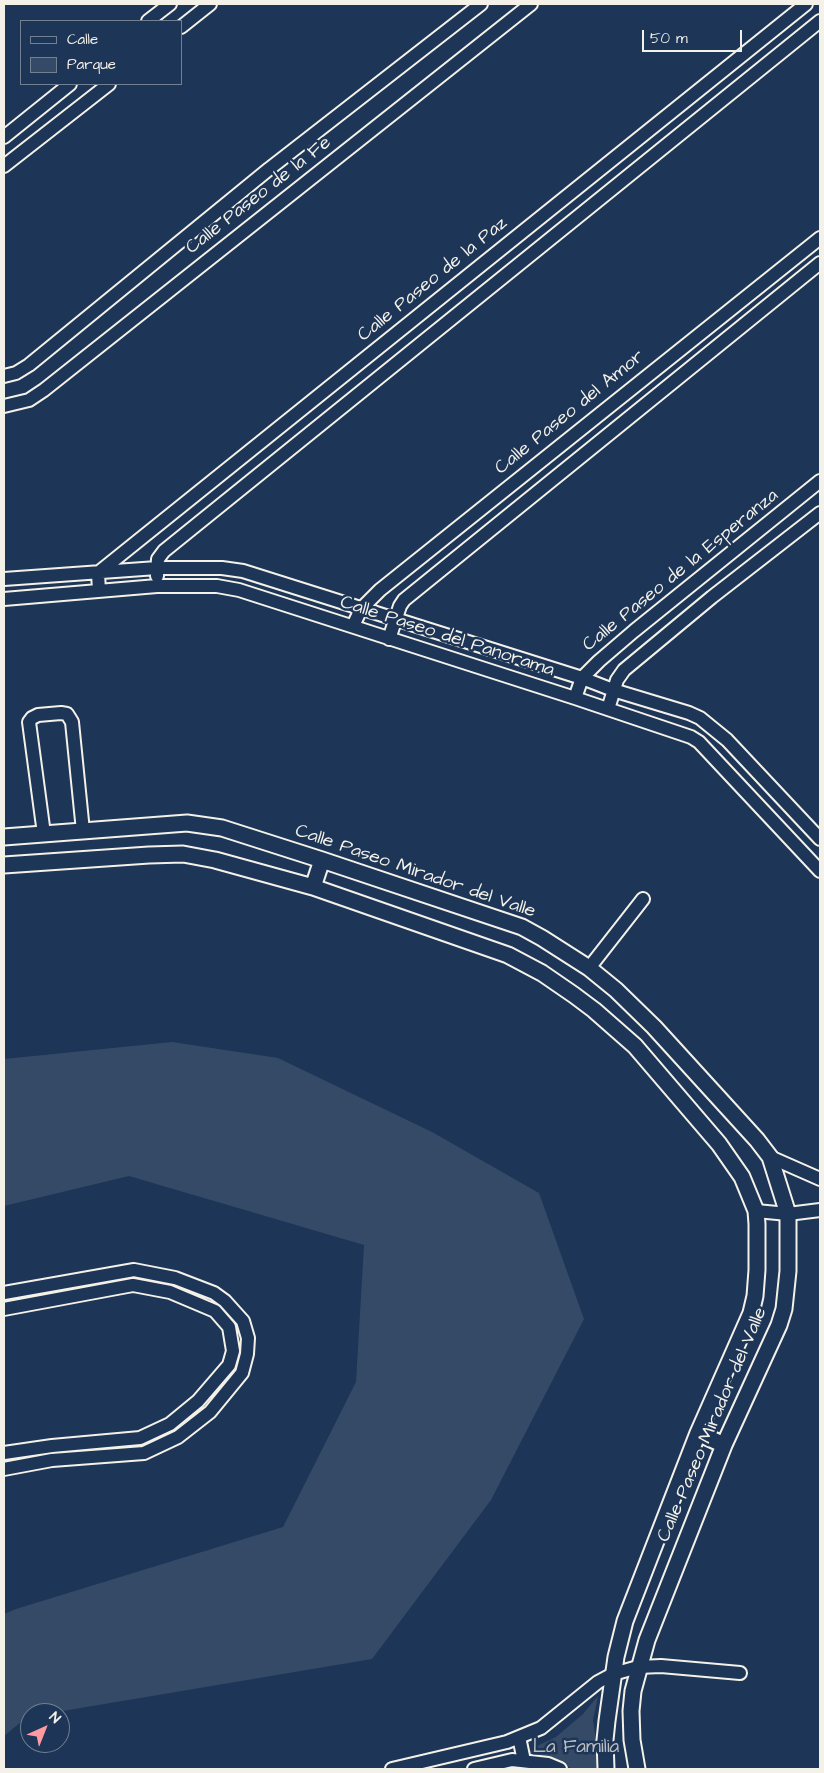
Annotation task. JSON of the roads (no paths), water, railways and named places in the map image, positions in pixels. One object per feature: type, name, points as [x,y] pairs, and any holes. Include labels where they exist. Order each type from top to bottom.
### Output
[{"type":"street","points":[[149,20],[170,4]]},
{"type":"street","points":[[182,26],[209,4]]},
{"type":"street","name":"Calle Paseo de la Fe","points":[[4,376],[16,373],[29,365],[269,169],[481,4]]},
{"type":"street","name":"Calle Paseo de la Fe","points":[[4,406],[29,400],[44,390],[531,4]]},
{"type":"street","name":"Calle Paseo de la Paz","points":[[98,573],[806,4]]},
{"type":"street","points":[[158,586],[158,559],[169,546],[820,21]]},
{"type":"street","points":[[4,137],[69,85]]},
{"type":"street","points":[[4,166],[108,85]]},
{"type":"street","name":"Calle Paseo del Amor","points":[[353,626],[361,609],[380,590],[820,238]]},
{"type":"street","points":[[389,639],[394,620],[404,600],[820,263]]},
{"type":"street","name":"Calle Paseo de la Esperanza","points":[[575,698],[582,678],[598,661],[820,481]]},
{"type":"street","points":[[608,709],[613,690],[624,670],[712,597],[820,513]]},
{"type":"street","name":"Calle Paseo del Panorama","points":[[4,579],[157,568],[222,568],[243,571],[582,678],[613,690],[689,713],[710,725],[727,740],[820,839]]},
{"type":"street","points":[[98,573],[99,591]]},
{"type":"street","name":"Calle Paseo del Panorama","points":[[4,599],[158,586],[217,586],[238,590],[575,698],[691,737],[699,742],[820,871]]},
{"type":"street","points":[[44,834],[29,722],[38,715],[61,713],[67,714],[72,722],[83,831]]},
{"type":"street","name":"Calle Paseo Mirador del Valle","points":[[4,837],[187,823],[222,828],[522,928],[542,938],[589,968],[616,990],[654,1026],[757,1140],[770,1157],[788,1214],[788,1271],[784,1309],[779,1325],[724,1445],[638,1667],[631,1711],[632,1740],[637,1769]]},
{"type":"street","name":"Calle Paseo Mirador del Valle","points":[[4,865],[183,854],[215,860],[313,887],[508,956],[542,973],[580,1000],[635,1046],[719,1144],[742,1177],[756,1211],[757,1270],[755,1296],[751,1314],[698,1433],[624,1621],[613,1674],[605,1740],[606,1769]]},
{"type":"street","points":[[313,887],[322,860]]},
{"type":"street","points":[[589,968],[643,899]]},
{"type":"street","points":[[770,1157],[820,1179]]},
{"type":"street","points":[[756,1211],[788,1214],[820,1210]]},
{"type":"street","points":[[4,1293],[134,1270],[175,1278],[214,1293],[225,1301],[243,1322],[248,1338],[247,1354],[242,1373],[210,1412],[178,1437],[144,1453],[52,1460],[4,1469]]},
{"type":"street","points":[[4,1309],[132,1285],[170,1292],[214,1311],[230,1327],[232,1351],[229,1365],[198,1401],[170,1424],[140,1438],[52,1446],[4,1453]]},
{"type":"street","points":[[206,1306],[214,1293]]},
{"type":"street","points":[[698,1433],[724,1445]]},
{"type":"street","points":[[52,1446],[52,1460]]},
{"type":"street","points":[[392,1769],[507,1742],[541,1728],[584,1692],[613,1674],[638,1667],[661,1666],[740,1673]]},
{"type":"street","points":[[519,1737],[524,1761]]},
{"type":"street","points":[[474,1769],[512,1760],[548,1764],[560,1769]]},
{"type":"park label","name":"La Familia","points":[[576,1748]]}]
